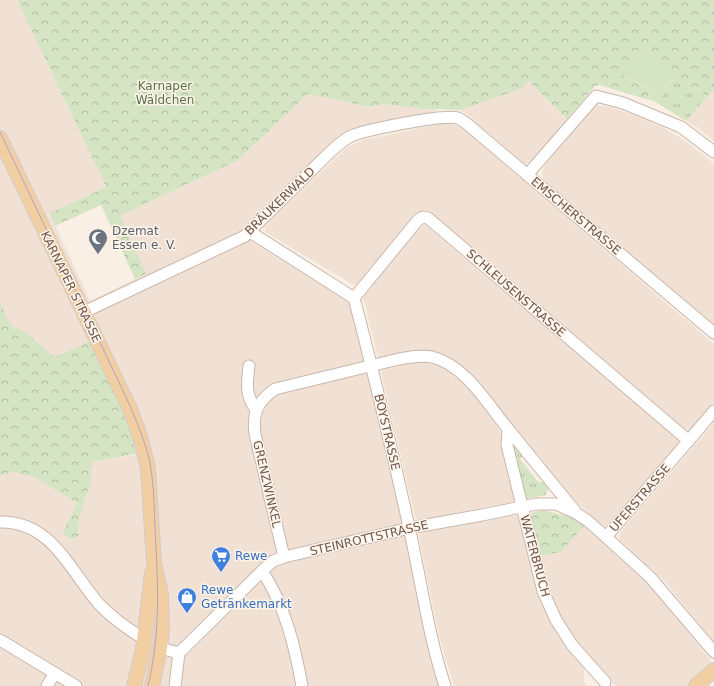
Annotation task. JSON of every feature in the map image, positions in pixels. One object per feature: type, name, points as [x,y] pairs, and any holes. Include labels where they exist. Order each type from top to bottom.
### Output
[{"type":"main road","name":"KARNAPER STRASSE","points":[[0,138],[130,409],[140,436],[148,468],[154,563]]},
{"type":"main road","points":[[134,686],[144,640],[154,563]]},
{"type":"main road","points":[[152,686],[160,648],[162,629],[160,594],[154,563]]},
{"type":"main road","points":[[696,686],[714,670]]},
{"type":"street","points":[[527,175],[596,96],[623,102],[681,127],[714,152]]},
{"type":"street","name":"EMSCHERSTRASSE","points":[[432,119],[440,117],[458,118],[466,123],[714,333]]},
{"type":"street","name":"BRÄUKERWALD","points":[[84,312],[245,236],[323,159],[348,138],[360,133],[432,119]]},
{"type":"street","name":"SCHLEUSENSTRASSE","points":[[354,298],[418,220],[423,216],[428,218],[689,441]]},
{"type":"street","points":[[250,232],[354,298]]},
{"type":"street","name":"BOYSTRASSE","points":[[354,298],[372,366],[410,528],[433,638],[445,686]]},
{"type":"street","points":[[249,366],[247,392],[251,403],[256,410],[262,401],[275,389],[416,356],[432,357],[450,364],[464,375],[576,513]]},
{"type":"street","name":"GRENZWINKEL","points":[[256,410],[254,424],[255,434],[284,557]]},
{"type":"street","name":"UFERSTRASSE","points":[[714,411],[606,537],[650,577],[714,652]]},
{"type":"street","name":"WATERBRUCH","points":[[508,429],[507,445],[543,591],[556,620],[572,645],[605,682]]},
{"type":"street","name":"STEINROTTSTRASSE","points":[[179,653],[262,571],[273,561],[284,557],[410,528],[522,508],[536,504],[556,504],[576,513],[588,521],[606,537]]},
{"type":"street","points":[[0,522],[17,523],[36,531],[48,540],[64,556],[89,592],[107,613],[144,640]]},
{"type":"street","points":[[262,571],[271,584],[287,625],[297,660],[302,686]]},
{"type":"street","points":[[0,640],[76,686]]},
{"type":"street","points":[[160,648],[179,653],[175,686]]},
{"type":"street","points":[[47,686],[55,673]]},
{"type":"shaded area","points":[[0,0],[17,0],[106,187],[50,214],[90,301],[145,274],[120,216],[237,161],[308,94],[369,107],[382,104],[436,110],[430,113],[363,127],[243,228],[252,242],[351,303],[403,522],[426,638],[440,686],[0,686],[0,475],[14,472],[34,477],[77,503],[62,534],[78,536],[79,519],[91,480],[92,462],[145,453],[96,339],[54,357],[27,333],[11,325],[0,303]]},
{"type":"shaded area","points":[[528,81],[569,122],[534,161],[525,164],[473,120],[473,118],[460,110],[488,100]]},
{"type":"shaded area","points":[[714,90],[714,141],[701,130],[686,121]]},
{"type":"shaded area","points":[[596,105],[610,107],[631,114],[664,128],[687,142],[714,164],[714,326],[544,181],[542,174],[544,166]]},
{"type":"shaded area","points":[[439,124],[452,124],[460,127],[468,133],[714,344],[714,402],[689,430],[685,429],[432,213],[422,211],[418,213],[355,286],[265,232],[265,226],[347,147],[363,140]]},
{"type":"shaded area","points":[[425,225],[678,440],[678,444],[607,525],[603,526],[573,499],[479,384],[461,366],[443,355],[378,358],[363,296],[422,226]]},
{"type":"shaded area","points":[[422,362],[442,366],[448,370],[467,386],[492,417],[503,440],[517,501],[416,521],[381,372],[383,370],[409,363]]},
{"type":"shaded area","points":[[714,423],[714,642],[665,582],[619,539],[619,535]]},
{"type":"shaded area","points":[[517,515],[521,517],[539,597],[552,624],[564,643],[584,667],[584,682],[588,686],[454,686],[439,636],[419,536],[421,533]]},
{"type":"shaded area","points":[[584,526],[657,593],[711,661],[709,667],[688,686],[616,686],[584,652],[564,624],[550,596],[540,556],[561,552]]},
{"type":"green space","name":"Karnaper Wäldchen","points":[[17,0],[714,0],[714,90],[708,96],[671,80],[675,71],[623,75],[650,90],[649,100],[599,85],[595,86],[567,119],[528,81],[521,89],[460,110],[426,109],[382,104],[369,107],[308,94],[237,161],[120,216],[146,274],[135,279],[101,205],[55,226],[50,213],[106,187]]},
{"type":"green space","points":[[637,50],[676,71],[662,96],[623,75]]},
{"type":"green space","points":[[671,80],[708,96],[686,121],[654,101],[649,100],[650,90],[662,96]]},
{"type":"green space","points":[[0,303],[11,325],[27,333],[54,357],[96,339],[145,452],[92,462],[91,480],[79,519],[78,536],[72,539],[62,534],[77,503],[34,477],[14,472],[0,475]]},
{"type":"green space","points":[[515,445],[524,455],[520,459],[539,483],[545,480],[549,486],[546,495],[525,499],[512,446]]},
{"type":"green space","points":[[543,510],[574,518],[584,526],[561,552],[540,556],[531,515],[533,512]]},
{"type":"tram line","points":[[0,132],[126,397],[148,454],[153,491],[158,589],[157,627],[148,686]]},
{"type":"place","name":"Dzemat Essen e. V.","points":[[98,255]]},
{"type":"place","name":"Rewe","points":[[221,573]]},
{"type":"place","name":"Rewe Getränkemarkt","points":[[187,614]]}]
